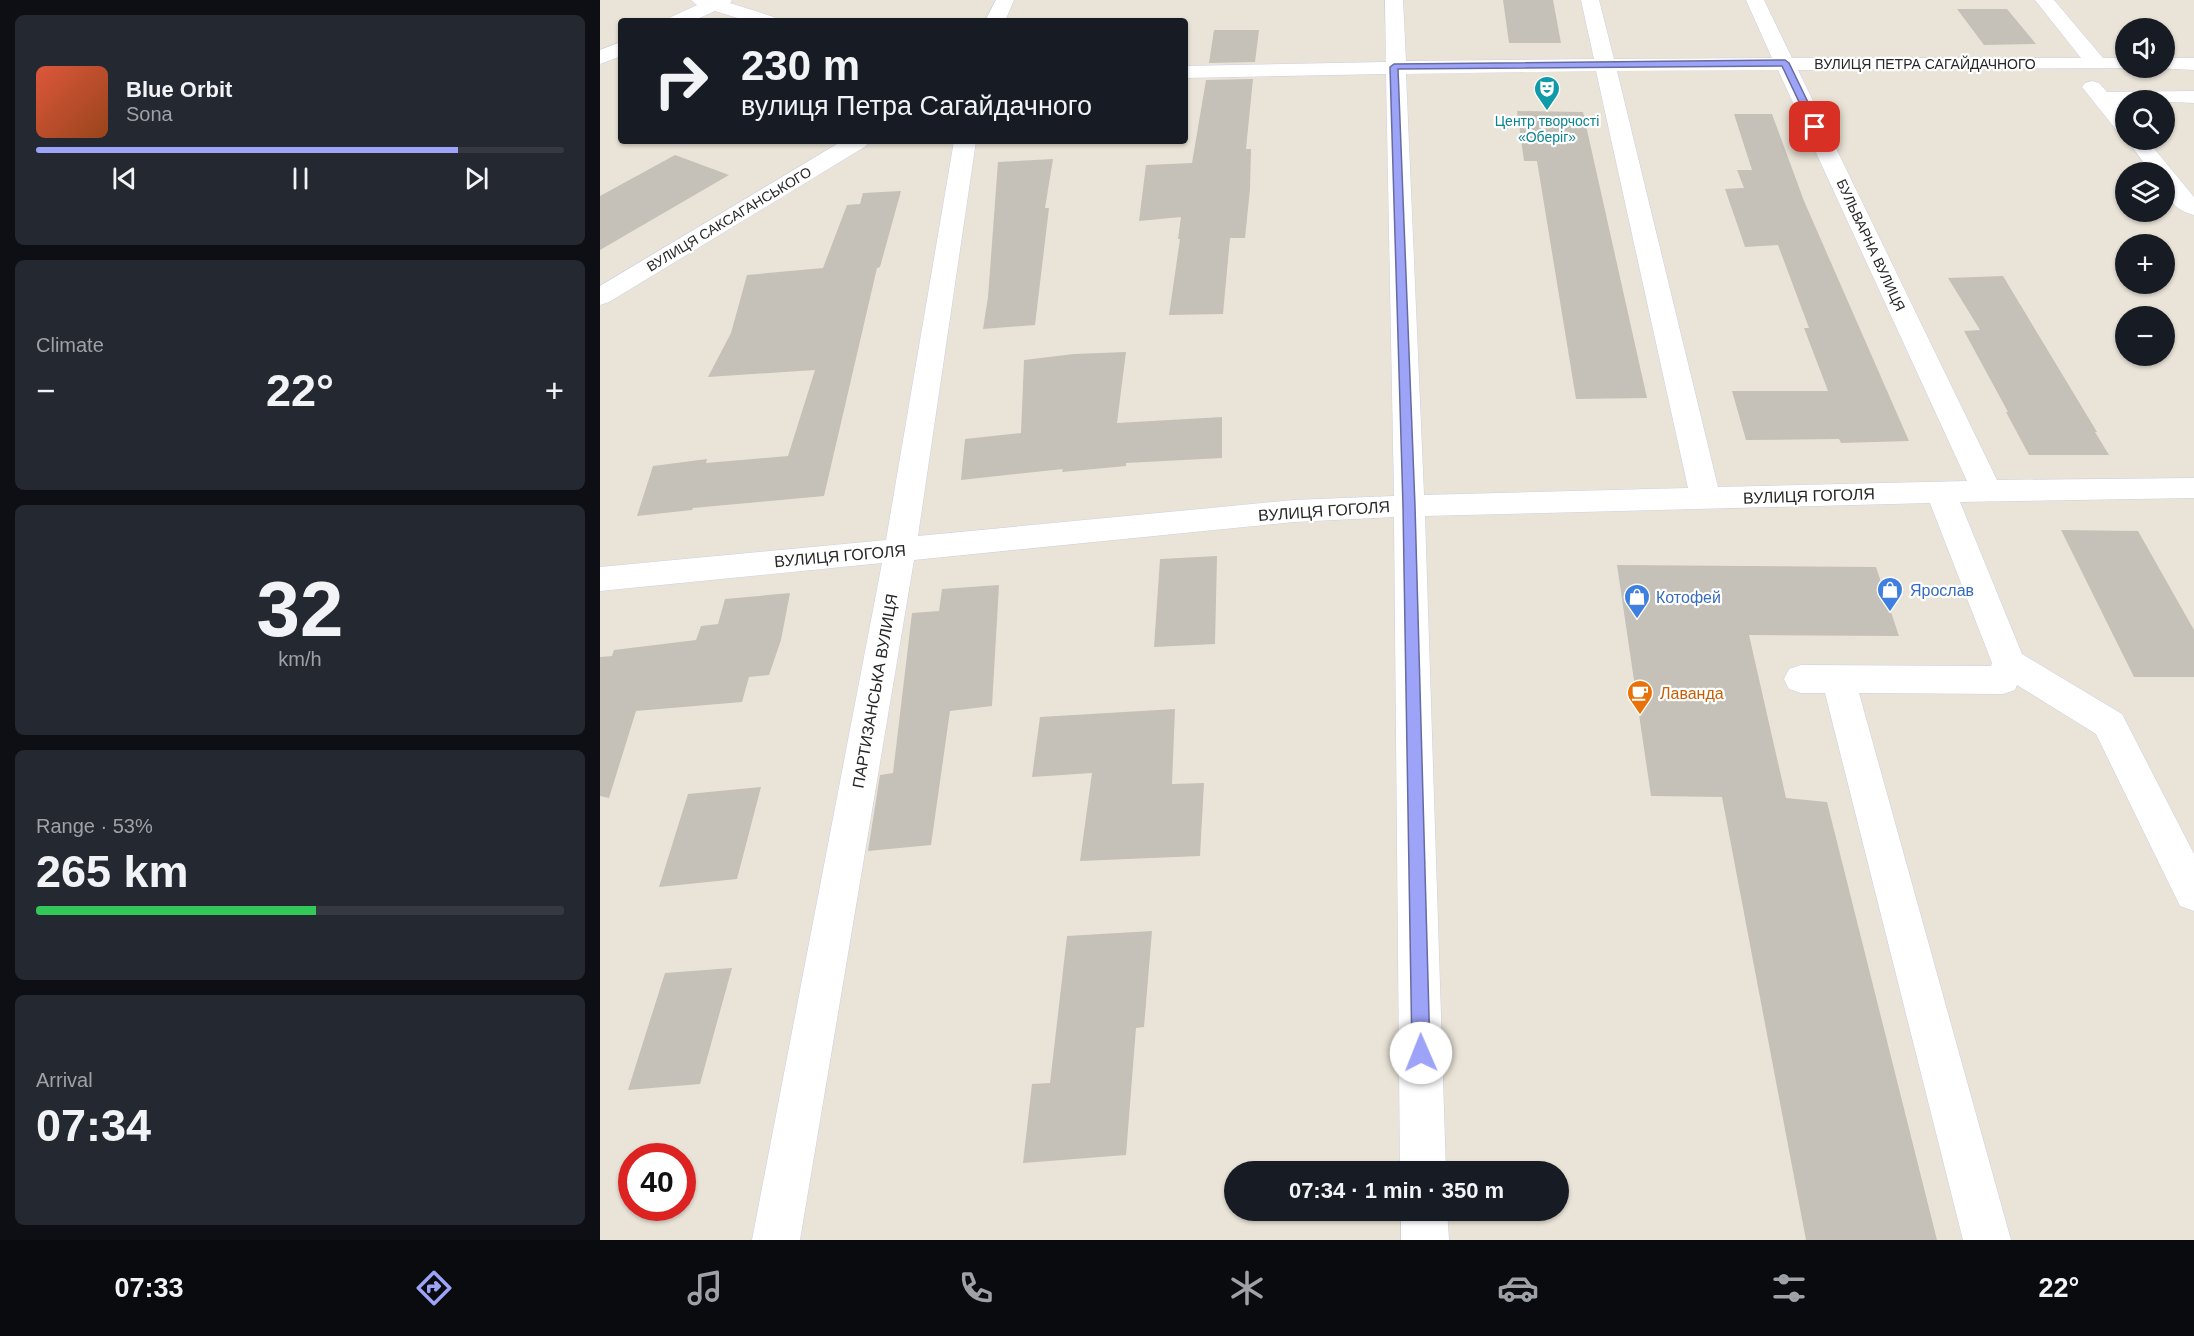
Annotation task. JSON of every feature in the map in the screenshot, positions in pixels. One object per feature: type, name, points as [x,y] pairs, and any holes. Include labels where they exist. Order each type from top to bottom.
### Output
[{"type":"street","points":[[996,18],[1005,0]]},
{"type":"street","points":[[1394,0],[1394,67],[1409,506],[1423,1161]]},
{"type":"street","points":[[1590,0],[1706,500]]},
{"type":"street","name":"БУЛЬВАРНА ВУЛИЦЯ","points":[[1755,0],[1987,491]]},
{"type":"street","points":[[2044,0],[2097,64]]},
{"type":"street","points":[[683,18],[712,2],[758,18]]},
{"type":"street","points":[[600,58],[618,49]]},
{"type":"street","name":"ВУЛИЦЯ ПЕТРА САГАЙДАЧНОГО","points":[[1188,72],[1394,67],[1785,63],[2115,64]]},
{"type":"street","points":[[2175,64],[2194,64]]},
{"type":"street","points":[[2073,65],[2115,114]]},
{"type":"street","points":[[2102,98],[2194,97]]},
{"type":"street","name":"ВУЛИЦЯ САКСАГАНСЬКОГО","points":[[600,297],[853,144]]},
{"type":"street","name":"ПАРТИЗАНСЬКА ВУЛИЦЯ","points":[[776,1240],[900,550],[965,144]]},
{"type":"street","points":[[2144,150],[2153,162]]},
{"type":"street","points":[[2175,189],[2190,207],[2194,208]]},
{"type":"street","name":"ВУЛИЦЯ ГОГОЛЯ","points":[[600,579],[1294,512],[1409,506],[1706,500],[1941,492],[2194,488]]},
{"type":"street","points":[[1941,492],[2009,663],[2109,723],[2194,893]]},
{"type":"street","points":[[1987,1240],[1820,679],[2003,680],[2009,663]]},
{"type":"street","points":[[1424,1221],[1425,1240]]},
{"type":"building","points":[[1503,0],[1553,0],[1561,43],[1509,43]]},
{"type":"building","points":[[1957,9],[2007,9],[2036,44],[1984,45]]},
{"type":"building","points":[[1214,30],[1259,30],[1255,62],[1209,63]]},
{"type":"building","points":[[1253,79],[1246,149],[1251,149],[1245,238],[1230,238],[1223,314],[1169,315],[1181,217],[1139,221],[1146,165],[1192,163],[1206,80]]},
{"type":"building","points":[[1517,111],[1583,112],[1647,398],[1576,399],[1537,161],[1524,161]]},
{"type":"building","points":[[1734,114],[1772,114],[1804,201],[1909,441],[1841,443],[1839,439],[1746,440],[1732,391],[1828,391],[1804,328],[1809,328],[1778,245],[1745,247],[1725,189],[1744,188],[1737,170],[1752,170]]},
{"type":"building","points":[[675,155],[729,175],[600,250],[600,196]]},
{"type":"building","points":[[1053,159],[1045,208],[1049,208],[1035,325],[983,329],[988,297],[998,162]]},
{"type":"building","points":[[901,191],[880,267],[877,268],[824,496],[693,508],[692,510],[637,516],[653,466],[707,459],[706,463],[788,456],[815,370],[708,377],[731,333],[747,275],[823,268],[847,205],[860,204],[863,193]]},
{"type":"building","points":[[2003,276],[2109,455],[2029,455],[1964,331],[1980,330],[1948,278]]},
{"type":"building","points":[[1126,352],[1117,423],[1222,417],[1222,458],[1126,463],[1126,466],[1062,472],[1063,469],[961,480],[965,439],[1021,433],[1024,360],[1074,354]]},
{"type":"building","points":[[2061,530],[2138,531],[2194,630],[2194,677],[2134,677]]},
{"type":"building","points":[[1217,556],[1215,644],[1154,647],[1160,559]]},
{"type":"building","points":[[1617,565],[1876,567],[1899,636],[1749,635],[1786,798],[1827,802],[1937,1240],[1806,1240],[1722,797],[1651,796]]},
{"type":"building","points":[[999,585],[992,706],[950,711],[931,845],[868,851],[880,775],[893,773],[912,613],[939,611],[942,589]]},
{"type":"building","points":[[790,593],[781,640],[769,675],[749,677],[742,702],[636,711],[609,798],[600,796],[600,657],[612,656],[614,650],[696,640],[701,626],[718,624],[725,599]]},
{"type":"building","points":[[1175,709],[1172,784],[1204,783],[1200,856],[1080,861],[1092,773],[1032,777],[1040,717]]},
{"type":"building","points":[[761,787],[737,879],[659,887],[688,794]]},
{"type":"building","points":[[1152,931],[1144,1027],[1136,1028],[1126,1155],[1023,1163],[1032,1084],[1050,1083],[1067,936]]},
{"type":"building","points":[[732,968],[700,1084],[628,1090],[665,973]]},
{"type":"place","name":"Центр творчості «Оберіг»","points":[[1547,112]]},
{"type":"place","name":"Ярослав","points":[[1890,613]]},
{"type":"place","name":"Котофей","points":[[1637,620]]},
{"type":"place","name":"Лаванда","points":[[1640,716]]},
{"type":"route","points":[[1421,1053],[1409,506],[1394,67],[1785,63],[1815,127]]}]
